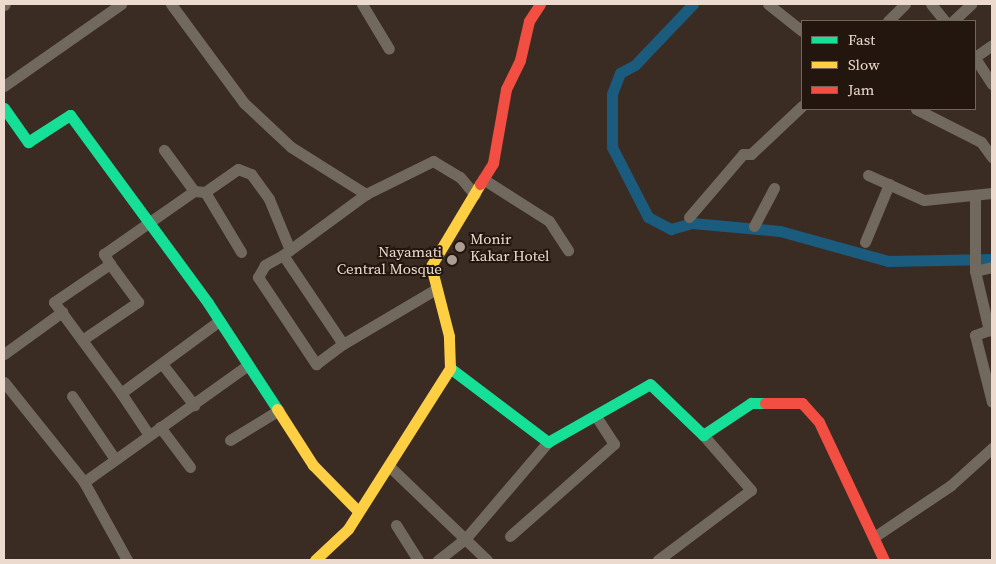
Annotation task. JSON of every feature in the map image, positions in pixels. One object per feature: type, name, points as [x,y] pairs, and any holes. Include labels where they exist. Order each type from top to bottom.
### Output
[{"type":"street","points":[[4,86],[121,4]]},
{"type":"street","points":[[171,4],[244,103],[291,147],[366,194]]},
{"type":"street","points":[[362,4],[390,49]]},
{"type":"street","points":[[315,560],[348,529],[450,368],[449,336],[431,266],[435,255],[475,195],[498,145],[506,89],[540,4]]},
{"type":"street","points":[[768,4],[801,29]]},
{"type":"street","points":[[889,20],[905,4]]},
{"type":"street","points":[[931,4],[944,20]]},
{"type":"street","points":[[954,20],[972,4]]},
{"type":"street","points":[[976,57],[992,45]]},
{"type":"street","points":[[976,60],[992,84]]},
{"type":"street","points":[[689,217],[743,154],[751,154],[801,107]]},
{"type":"street","points":[[4,108],[28,142],[70,115],[219,321],[279,410],[313,465],[358,511]]},
{"type":"street","points":[[918,110],[981,142],[992,157]]},
{"type":"street","points":[[164,150],[200,191],[241,252]]},
{"type":"street","points":[[436,289],[343,344],[316,364],[279,314],[258,277],[265,265],[286,253],[366,194],[433,161],[460,177],[475,195]]},
{"type":"street","points":[[82,340],[138,302],[104,254],[148,221],[238,169],[251,174],[269,199],[286,253],[343,344]]},
{"type":"street","points":[[868,175],[924,200],[975,198],[992,193]]},
{"type":"street","points":[[483,179],[549,221],[568,250]]},
{"type":"street","points":[[864,242],[890,184]]},
{"type":"street","points":[[754,226],[774,188]]},
{"type":"street","points":[[975,198],[977,248],[975,271],[990,330],[975,336],[992,402]]},
{"type":"street","points":[[110,264],[54,302],[121,393],[149,435]]},
{"type":"street","points":[[975,271],[992,267]]},
{"type":"street","points":[[4,354],[62,312]]},
{"type":"street","points":[[121,393],[163,365],[219,321]]},
{"type":"street","points":[[163,365],[194,405]]},
{"type":"street","points":[[84,482],[248,365]]},
{"type":"street","points":[[450,368],[548,442]]},
{"type":"street","points":[[4,382],[84,482],[127,560]]},
{"type":"street","points":[[438,560],[466,538],[548,442],[597,418],[650,384],[703,435],[751,490],[658,560]]},
{"type":"street","points":[[72,396],[115,459]]},
{"type":"street","points":[[703,435],[751,403],[802,403],[819,422],[884,560]]},
{"type":"street","points":[[230,440],[279,410]]},
{"type":"street","points":[[510,536],[614,444],[597,418]]},
{"type":"street","points":[[160,427],[190,467]]},
{"type":"street","points":[[874,537],[950,486],[992,448]]},
{"type":"street","points":[[389,466],[487,560]]},
{"type":"street","points":[[396,525],[418,560]]},
{"type":"waterway","points":[[693,4],[635,65],[620,73],[612,94],[612,147],[648,217],[671,229],[692,223],[780,231],[888,261],[992,259]]},
{"type":"traffic: fast","points":[[4,108],[28,142],[70,115],[208,303],[277,409]]},
{"type":"traffic: fast","points":[[450,368],[548,442],[650,384],[703,435],[751,403],[765,403]]},
{"type":"traffic: slow","points":[[315,560],[348,529],[450,368],[449,336],[431,266],[480,184]]},
{"type":"traffic: slow","points":[[277,409],[313,465],[358,511]]},
{"type":"traffic: jam","points":[[480,184],[493,163],[506,89],[520,60],[529,21],[540,4]]},
{"type":"traffic: jam","points":[[765,403],[802,403],[819,422],[884,560]]},
{"type":"place","name":"Monir Kakar Hotel","points":[[460,247]]},
{"type":"place","name":"Nayamati Central Mosque","points":[[452,260]]}]
